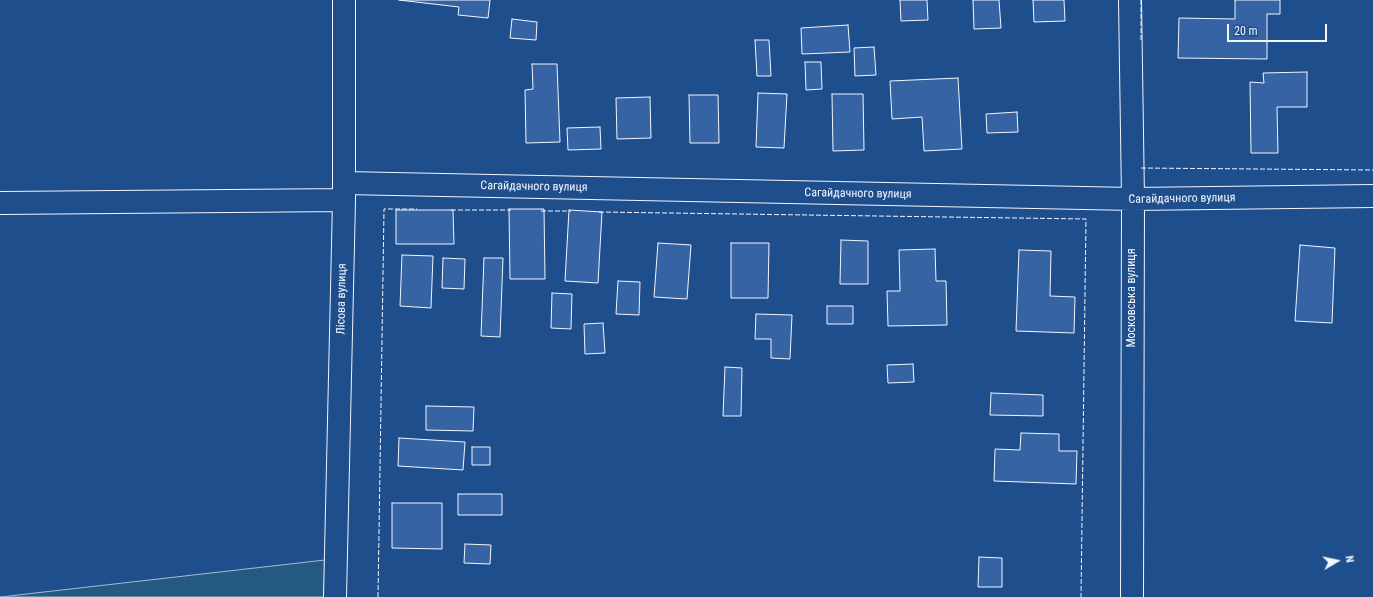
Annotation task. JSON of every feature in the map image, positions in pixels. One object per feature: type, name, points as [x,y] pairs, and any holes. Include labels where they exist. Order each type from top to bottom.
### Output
[{"type":"street","name":"Лісова вулиця","points":[[335,597],[344,192],[344,0]]},
{"type":"street","name":"Московська вулиця","points":[[1130,0],[1133,200],[1132,597]]},
{"type":"street","name":"Сагайдачного вулиця","points":[[0,203],[344,192],[1133,200],[1373,196]]},
{"type":"shaded area","points":[[325,560],[324,597],[0,597]]},
{"type":"building","points":[[399,0],[490,0],[488,18],[458,15],[459,7]]},
{"type":"building","points":[[900,0],[927,0],[928,20],[901,21]]},
{"type":"building","points":[[973,0],[999,0],[1001,28],[974,29]]},
{"type":"building","points":[[1033,0],[1064,0],[1065,21],[1034,22]]},
{"type":"building","points":[[1235,0],[1280,0],[1280,14],[1267,14],[1267,59],[1178,58],[1179,18],[1235,19]]},
{"type":"building","points":[[512,19],[537,22],[536,40],[510,38]]},
{"type":"building","points":[[848,25],[850,52],[802,54],[801,28]]},
{"type":"building","points":[[755,40],[769,40],[771,76],[757,76]]},
{"type":"building","points":[[874,47],[876,75],[855,76],[854,48]]},
{"type":"building","points":[[805,62],[821,62],[822,89],[806,90]]},
{"type":"building","points":[[532,64],[557,64],[560,142],[526,143],[525,90],[533,89]]},
{"type":"building","points":[[1307,72],[1307,107],[1277,107],[1278,153],[1251,153],[1250,82],[1264,83],[1263,73]]},
{"type":"building","points":[[958,78],[962,149],[924,151],[922,117],[892,119],[890,81]]},
{"type":"building","points":[[758,93],[787,94],[784,148],[756,147]]},
{"type":"building","points":[[832,94],[863,94],[864,150],[833,151]]},
{"type":"building","points":[[689,95],[718,95],[719,143],[690,143]]},
{"type":"building","points":[[650,97],[651,138],[617,139],[616,98]]},
{"type":"building","points":[[1017,112],[1018,132],[987,133],[986,114]]},
{"type":"building","points":[[600,127],[601,149],[568,150],[567,128]]},
{"type":"building","points":[[509,209],[544,209],[545,279],[510,279]]},
{"type":"building","points":[[396,210],[453,210],[454,244],[396,244]]},
{"type":"building","points":[[569,210],[602,212],[598,283],[565,281]]},
{"type":"building","points":[[841,240],[868,241],[868,284],[840,284]]},
{"type":"building","points":[[658,243],[691,245],[687,299],[654,297]]},
{"type":"building","points":[[731,243],[769,243],[768,298],[731,298]]},
{"type":"building","points":[[1300,245],[1335,248],[1332,323],[1295,321]]},
{"type":"building","points":[[935,249],[936,281],[946,281],[947,325],[888,326],[887,291],[900,291],[899,250]]},
{"type":"building","points":[[1019,250],[1051,251],[1050,296],[1075,297],[1074,333],[1016,331]]},
{"type":"building","points":[[402,255],[433,256],[431,308],[400,306]]},
{"type":"building","points":[[443,258],[465,259],[464,289],[442,288]]},
{"type":"building","points":[[484,258],[503,258],[500,337],[481,336]]},
{"type":"building","points":[[618,281],[640,282],[639,315],[616,314]]},
{"type":"building","points":[[552,293],[572,294],[571,329],[551,328]]},
{"type":"building","points":[[827,306],[853,306],[853,324],[827,324]]},
{"type":"building","points":[[756,314],[792,315],[790,359],[771,358],[771,339],[755,339]]},
{"type":"building","points":[[603,323],[605,353],[585,354],[584,324]]},
{"type":"building","points":[[913,364],[914,382],[888,383],[887,365]]},
{"type":"building","points":[[725,367],[742,368],[741,416],[723,416]]},
{"type":"building","points":[[991,393],[1043,395],[1043,416],[990,415]]},
{"type":"building","points":[[426,406],[474,407],[473,431],[426,430]]},
{"type":"building","points":[[1021,433],[1059,434],[1059,451],[1077,451],[1076,484],[994,481],[995,449],[1020,450]]},
{"type":"building","points":[[399,438],[465,442],[463,470],[398,466]]},
{"type":"building","points":[[472,447],[490,447],[490,465],[472,465]]},
{"type":"building","points":[[458,494],[502,494],[502,515],[458,515]]},
{"type":"building","points":[[392,503],[442,503],[442,549],[392,548]]},
{"type":"building","points":[[465,544],[491,545],[490,564],[464,563]]},
{"type":"building","points":[[979,557],[1002,558],[1002,587],[978,587]]},
{"type":"fence","points":[[1141,0],[1141,40]]},
{"type":"fence","points":[[1141,168],[1373,170]]},
{"type":"fence","points":[[378,597],[384,209],[417,209]]},
{"type":"fence","points":[[451,210],[511,210]]},
{"type":"fence","points":[[541,211],[571,211]]},
{"type":"fence","points":[[599,212],[1086,219],[1081,597]]}]
